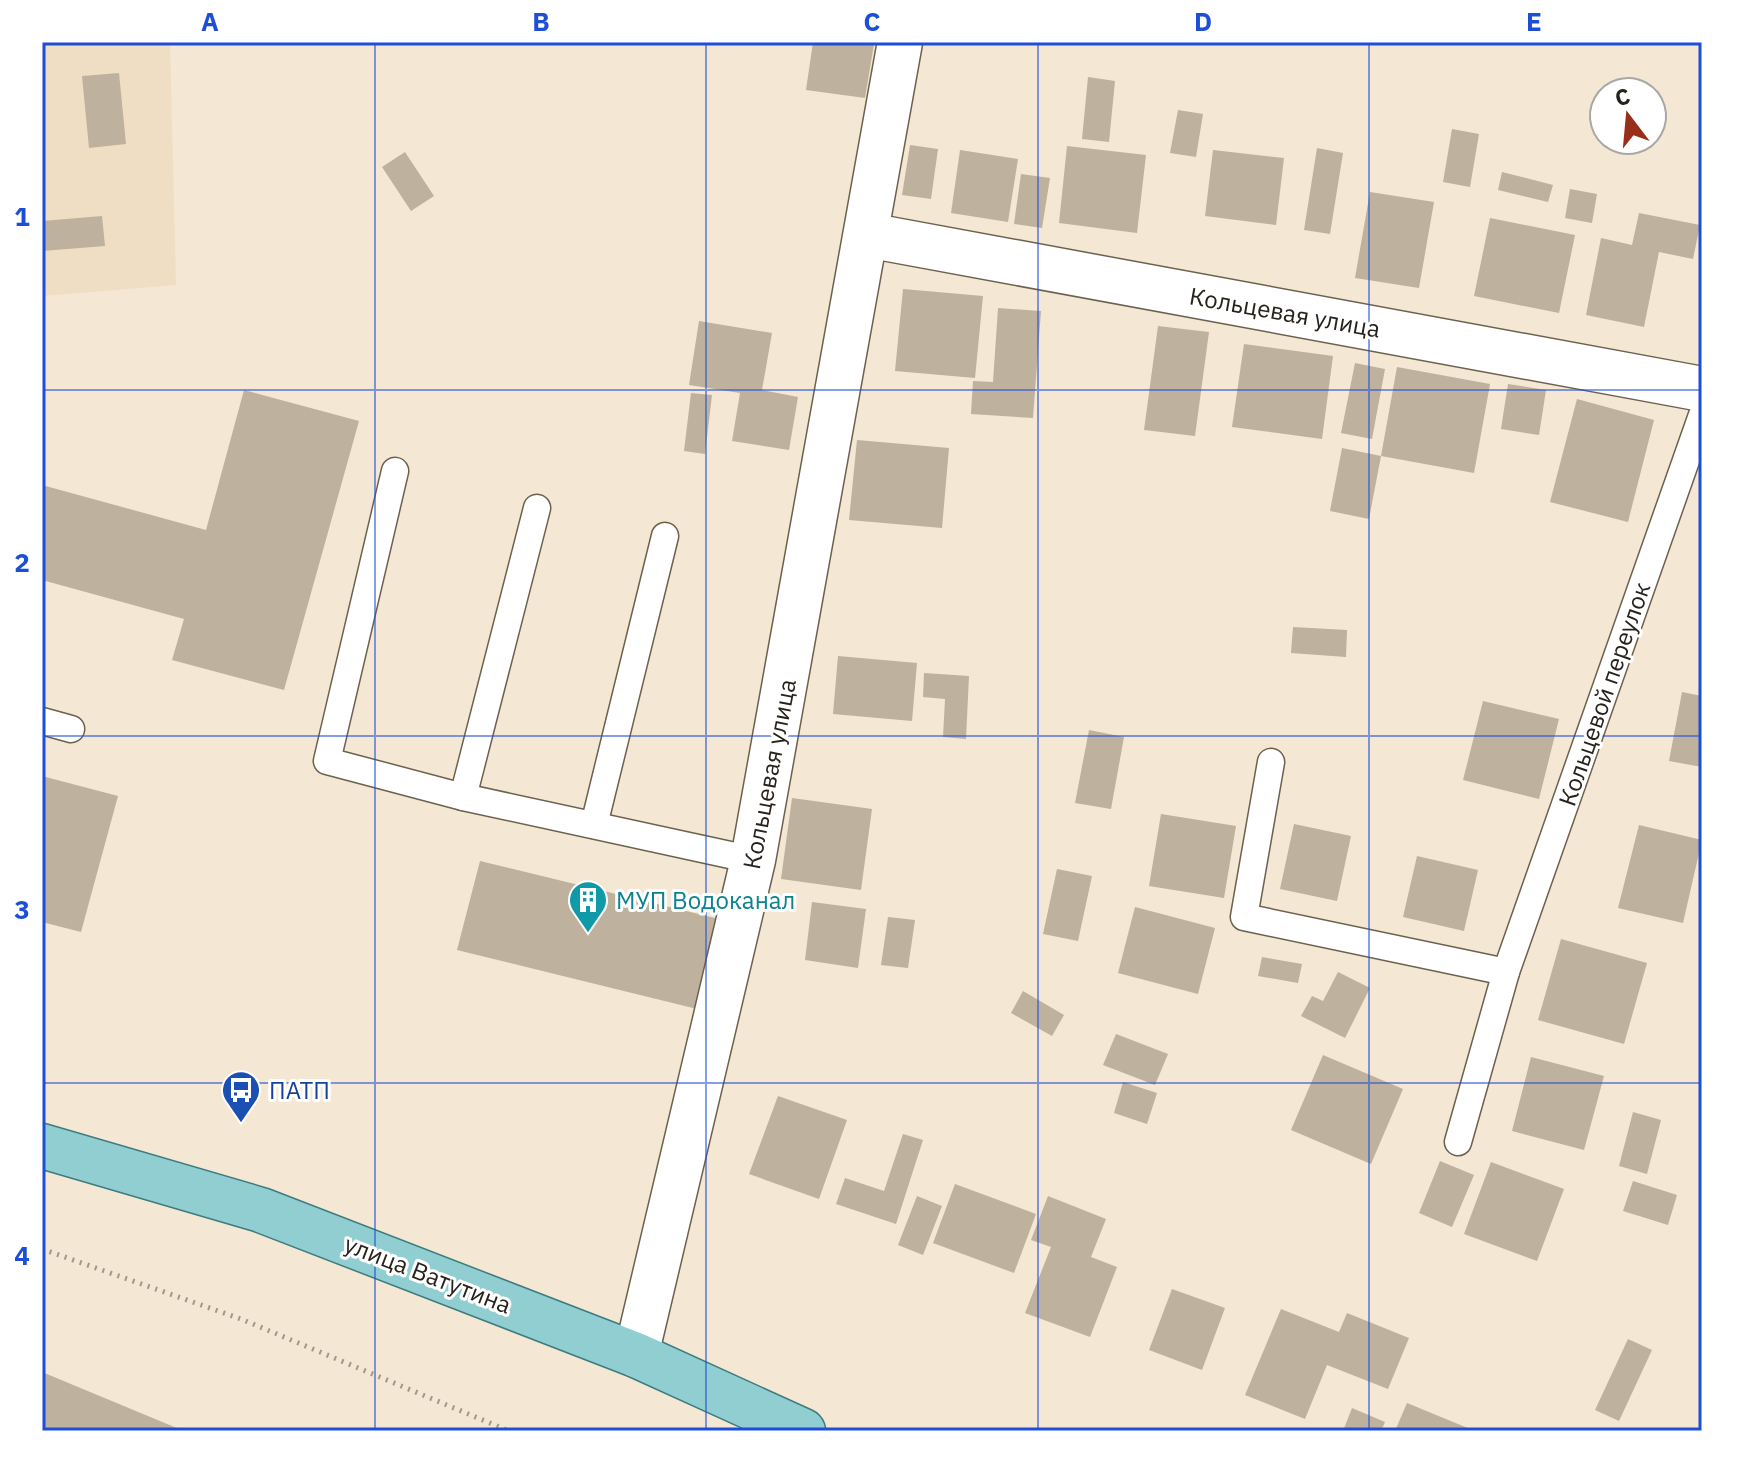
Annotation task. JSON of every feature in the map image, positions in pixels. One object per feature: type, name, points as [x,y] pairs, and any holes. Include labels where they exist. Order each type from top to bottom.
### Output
[{"type":"main road","name":"улица Ватутина","points":[[42,1146],[261,1210],[636,1355],[803,1431]]},
{"type":"street","name":"Кольцевая улица","points":[[636,1355],[753,860],[900,42]]},
{"type":"street","name":"Кольцевая улица","points":[[867,235],[1702,389]]},
{"type":"lane","name":"Кольцевой переулок","points":[[1458,1142],[1506,972],[1702,415]]},
{"type":"lane","points":[[395,471],[327,761],[463,797],[753,860]]},
{"type":"lane","points":[[463,797],[537,508]]},
{"type":"lane","points":[[594,825],[665,536]]},
{"type":"lane","points":[[42,721],[71,729]]},
{"type":"lane","points":[[1271,762],[1244,917],[1506,972]]},
{"type":"path","points":[[42,1249],[241,1319],[509,1431]]},
{"type":"shaded area","points":[[42,42],[170,42],[176,285],[42,296]]},
{"type":"building","points":[[813,42],[874,44],[865,98],[806,90]]},
{"type":"building","points":[[119,73],[126,144],[89,148],[82,76]]},
{"type":"building","points":[[1088,77],[1115,81],[1109,142],[1082,139]]},
{"type":"building","points":[[1178,110],[1203,114],[1196,157],[1170,153]]},
{"type":"building","points":[[1452,129],[1479,134],[1470,187],[1443,182]]},
{"type":"building","points":[[910,145],[938,149],[931,199],[902,195]]},
{"type":"building","points":[[1067,146],[1146,155],[1137,233],[1059,223]]},
{"type":"building","points":[[1317,148],[1343,153],[1330,234],[1304,230]]},
{"type":"building","points":[[960,150],[1018,159],[1008,222],[951,213]]},
{"type":"building","points":[[1213,150],[1284,158],[1276,225],[1205,216]]},
{"type":"building","points":[[405,152],[434,196],[411,211],[382,167]]},
{"type":"building","points":[[1502,172],[1553,185],[1548,202],[1498,190]]},
{"type":"building","points":[[1021,174],[1050,178],[1042,228],[1014,224]]},
{"type":"building","points":[[1570,189],[1597,194],[1592,223],[1565,218]]},
{"type":"building","points":[[1370,192],[1434,202],[1419,288],[1355,278]]},
{"type":"building","points":[[1639,213],[1700,225],[1693,259],[1659,252],[1644,327],[1586,315],[1601,238],[1632,245]]},
{"type":"building","points":[[102,216],[105,246],[42,251],[42,221]]},
{"type":"building","points":[[1490,218],[1575,235],[1559,313],[1474,296]]},
{"type":"building","points":[[903,289],[983,296],[975,378],[895,371]]},
{"type":"building","points":[[998,308],[1041,311],[1033,418],[971,414],[973,381],[993,382]]},
{"type":"building","points":[[699,321],[772,333],[762,390],[798,397],[789,450],[732,441],[740,393],[689,385]]},
{"type":"building","points":[[1158,326],[1209,332],[1195,436],[1144,430]]},
{"type":"building","points":[[1244,344],[1333,356],[1322,439],[1232,427]]},
{"type":"building","points":[[1355,363],[1385,369],[1372,439],[1341,433]]},
{"type":"building","points":[[1397,367],[1490,384],[1474,473],[1381,456]]},
{"type":"building","points":[[1508,384],[1546,390],[1539,435],[1501,429]]},
{"type":"building","points":[[244,390],[359,421],[284,690],[172,660],[184,619],[42,580],[42,485],[206,530]]},
{"type":"building","points":[[691,393],[712,395],[705,454],[684,451]]},
{"type":"building","points":[[1577,399],[1654,420],[1628,522],[1550,502]]},
{"type":"building","points":[[857,440],[949,448],[942,528],[849,520]]},
{"type":"building","points":[[1342,448],[1381,456],[1369,519],[1330,511]]},
{"type":"building","points":[[1293,627],[1347,630],[1346,657],[1291,653]]},
{"type":"building","points":[[838,656],[917,663],[912,721],[833,714]]},
{"type":"building","points":[[924,673],[969,676],[966,739],[943,737],[945,699],[923,697]]},
{"type":"building","points":[[1682,692],[1702,696],[1702,767],[1669,761]]},
{"type":"building","points":[[1483,701],[1559,719],[1539,799],[1463,780]]},
{"type":"building","points":[[1089,730],[1124,737],[1111,809],[1075,803]]},
{"type":"building","points":[[42,776],[118,796],[81,932],[42,922]]},
{"type":"building","points":[[792,798],[872,809],[861,890],[781,879]]},
{"type":"building","points":[[1161,814],[1236,826],[1224,898],[1149,886]]},
{"type":"building","points":[[1294,824],[1351,836],[1337,901],[1280,889]]},
{"type":"building","points":[[1639,825],[1702,840],[1683,923],[1618,908]]},
{"type":"building","points":[[1417,856],[1478,870],[1464,931],[1403,917]]},
{"type":"building","name":"МУП Водоканал","points":[[480,861],[719,919],[697,1009],[457,950]]},
{"type":"building","points":[[1057,869],[1092,876],[1078,941],[1043,934]]},
{"type":"building","points":[[812,902],[866,909],[858,968],[805,960]]},
{"type":"building","points":[[1135,907],[1215,928],[1198,994],[1118,973]]},
{"type":"building","points":[[888,917],[915,920],[908,968],[881,965]]},
{"type":"building","points":[[1561,939],[1647,963],[1624,1044],[1538,1020]]},
{"type":"building","points":[[1262,957],[1302,964],[1298,983],[1258,976]]},
{"type":"building","points":[[1338,972],[1370,988],[1345,1038],[1301,1016],[1312,996],[1323,1001]]},
{"type":"building","points":[[1023,991],[1064,1015],[1052,1036],[1011,1013]]},
{"type":"building","points":[[1116,1034],[1168,1054],[1155,1085],[1103,1065]]},
{"type":"building","points":[[1323,1055],[1403,1089],[1371,1164],[1291,1130]]},
{"type":"building","points":[[1531,1057],[1604,1076],[1584,1150],[1512,1131]]},
{"type":"building","points":[[1123,1082],[1157,1093],[1147,1124],[1114,1113]]},
{"type":"building","points":[[778,1096],[847,1120],[819,1199],[749,1174]]},
{"type":"building","points":[[1633,1112],[1661,1120],[1647,1174],[1619,1166]]},
{"type":"building","points":[[903,1134],[923,1140],[896,1224],[836,1204],[845,1178],[884,1191]]},
{"type":"building","points":[[1440,1161],[1474,1175],[1452,1227],[1419,1213]]},
{"type":"building","points":[[1491,1162],[1564,1189],[1537,1261],[1464,1234]]},
{"type":"building","points":[[1633,1181],[1677,1195],[1668,1225],[1623,1211]]},
{"type":"building","points":[[955,1184],[1036,1214],[1014,1273],[933,1243]]},
{"type":"building","points":[[917,1196],[942,1206],[923,1255],[898,1245]]},
{"type":"building","points":[[1048,1196],[1106,1219],[1091,1257],[1117,1267],[1090,1337],[1025,1313],[1051,1247],[1031,1240]]},
{"type":"building","points":[[1172,1289],[1225,1308],[1202,1370],[1149,1350]]},
{"type":"building","points":[[1281,1309],[1339,1332],[1347,1313],[1409,1338],[1388,1389],[1327,1365],[1305,1419],[1245,1395]]},
{"type":"building","points":[[1628,1339],[1652,1350],[1619,1421],[1595,1410]]},
{"type":"building","points":[[42,1372],[184,1431],[42,1431]]},
{"type":"building","points":[[1407,1403],[1475,1431],[1395,1431]]},
{"type":"building","points":[[1352,1408],[1385,1422],[1381,1431],[1343,1431]]},
{"type":"place","name":"МУП Водоканал","points":[[588,934]]},
{"type":"place","name":"ПАТП","points":[[241,1124]]}]
